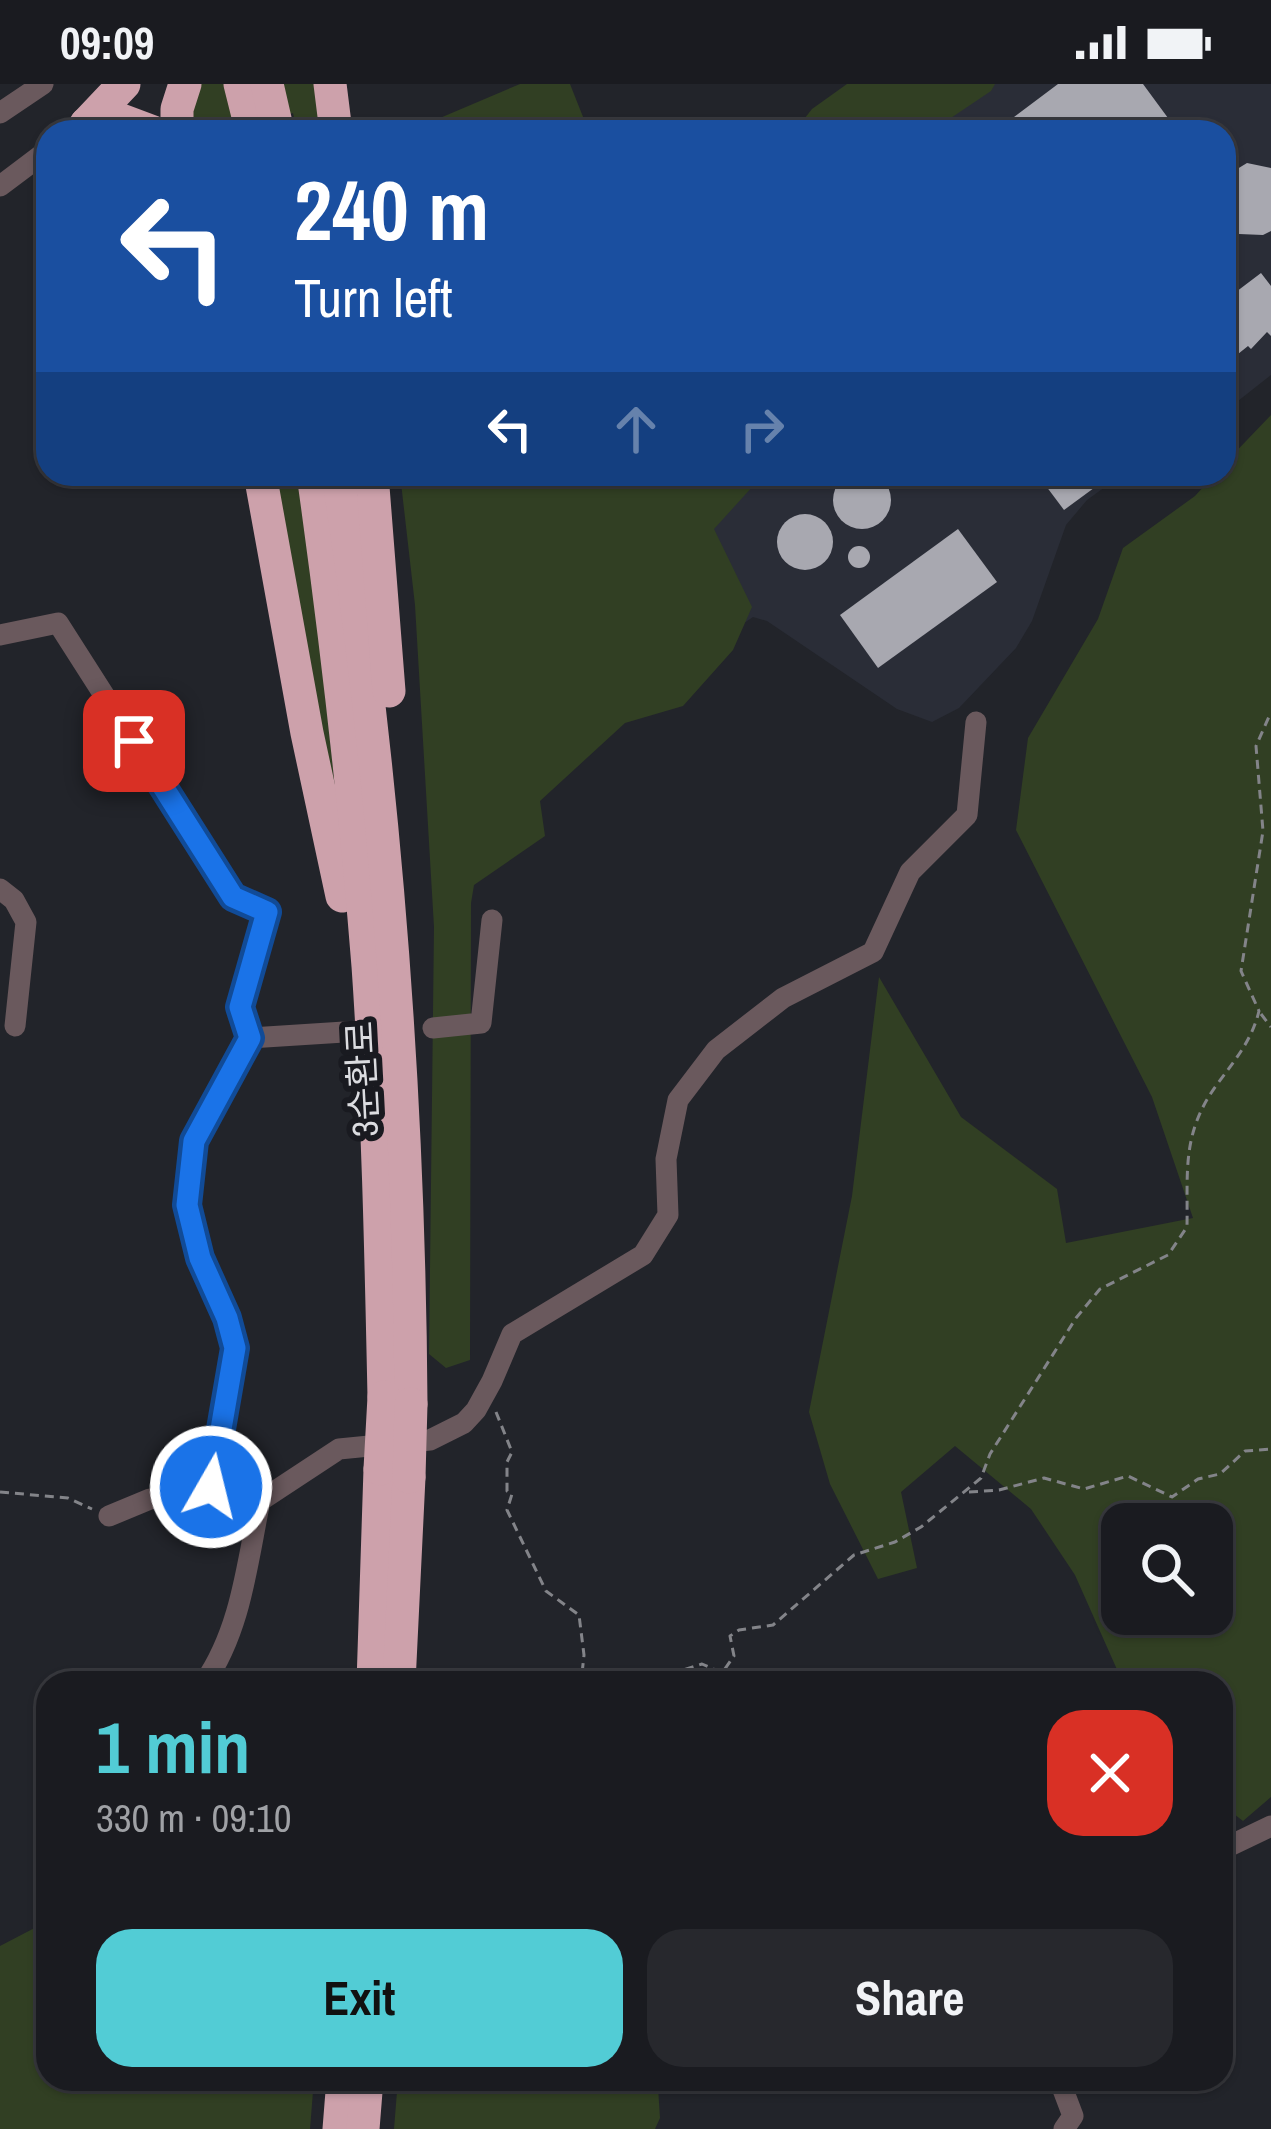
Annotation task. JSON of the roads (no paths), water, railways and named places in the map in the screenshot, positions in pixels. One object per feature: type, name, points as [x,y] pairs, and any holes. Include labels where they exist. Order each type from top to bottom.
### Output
[{"type":"highway","points":[[88,120],[124,84]]},
{"type":"highway","points":[[177,120],[185,84]]},
{"type":"highway","points":[[241,84],[259,120]]},
{"type":"highway","points":[[265,120],[267,84]]},
{"type":"highway","points":[[331,84],[335,120]]},
{"type":"highway","points":[[262,486],[366,1037]]},
{"type":"highway","name":"3순환로","points":[[316,486],[338,650],[398,1401]]},
{"type":"highway","name":"3순환로","points":[[340,486],[362,634],[392,910],[406,1161],[394,1473],[374,1671]]},
{"type":"highway","points":[[373,486],[388,658],[406,1161]]},
{"type":"highway","name":"3순환로","points":[[394,1473],[399,1671]]},
{"type":"highway","points":[[339,2129],[342,2091]]},
{"type":"highway","points":[[363,2129],[366,2091]]},
{"type":"street","points":[[0,113],[43,84]]},
{"type":"street","points":[[92,120],[148,84]]},
{"type":"street","points":[[0,186],[36,159]]},
{"type":"street","points":[[0,635],[58,623],[233,897],[267,912],[240,1007],[250,1038],[194,1141],[187,1205],[200,1258],[235,1348],[211,1487]]},
{"type":"street","points":[[212,1671],[235,1623],[260,1502],[339,1449],[430,1440],[464,1423],[476,1410],[512,1334],[643,1255],[668,1215],[667,1159],[678,1100],[716,1049],[783,998],[873,952],[910,872],[967,815],[976,722]]},
{"type":"street","points":[[0,889],[14,900],[26,922],[15,1026]]},
{"type":"street","points":[[433,1028],[481,1023],[492,920]]},
{"type":"street","points":[[250,1038],[366,1037]]},
{"type":"street","points":[[109,1516],[150,1499],[211,1487],[260,1502]]},
{"type":"street","points":[[1233,1844],[1271,1826]]},
{"type":"street","points":[[1064,2091],[1073,2116],[1064,2129]]}]
